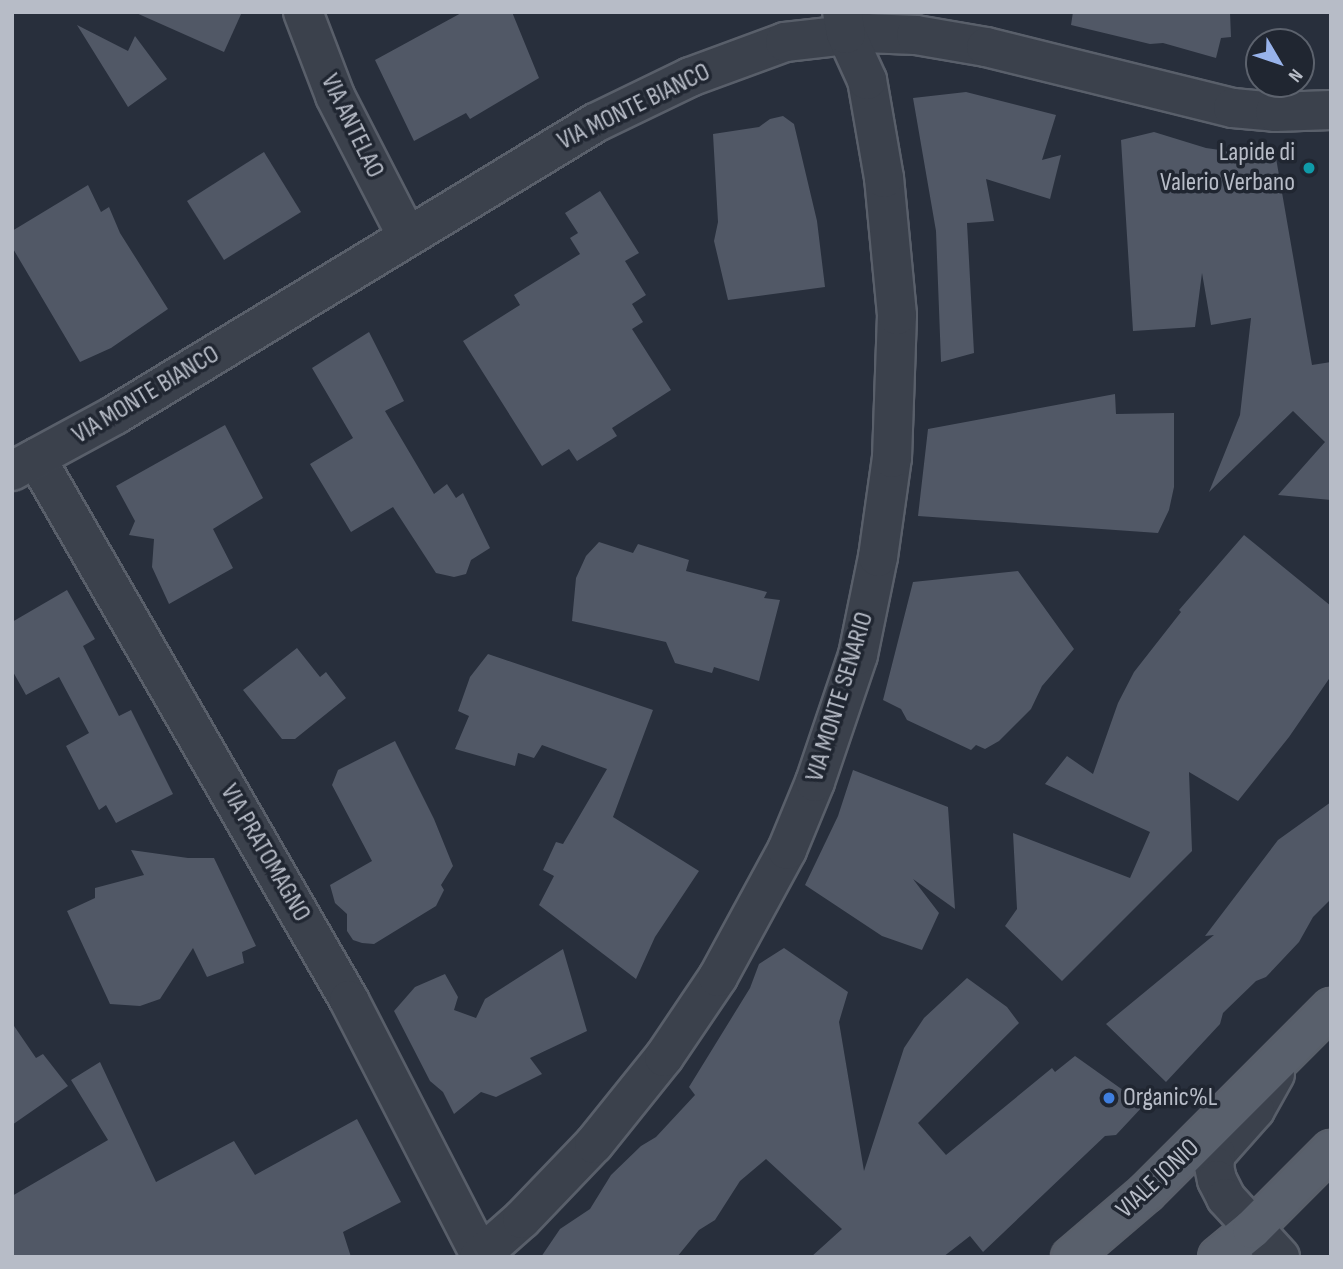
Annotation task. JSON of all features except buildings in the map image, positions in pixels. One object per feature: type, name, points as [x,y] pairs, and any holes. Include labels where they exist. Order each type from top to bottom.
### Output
[{"type":"main road","name":"VIALE JONIO","points":[[1071,1257],[1146,1193],[1331,1008]]},
{"type":"main road","points":[[1218,1257],[1252,1228],[1331,1150]]},
{"type":"street","name":"VIA ANTELAO","points":[[303,12],[335,96],[407,236]]},
{"type":"street","name":"VIA MONTE BIANCO","points":[[24,464],[115,415],[544,152],[643,99],[762,48],[812,37],[844,23],[950,40],[1255,112],[1331,110]]},
{"type":"street","name":"VIA MONTE SENARIO","points":[[479,1256],[522,1219],[594,1144],[664,1057],[718,977],[787,850],[819,772],[858,654],[878,557],[892,457],[897,315],[884,178],[867,80],[844,23]]},
{"type":"street","name":"VIA PRATOMAGNO","points":[[24,464],[349,1000],[479,1256]]},
{"type":"street","points":[[1280,1257],[1226,1198],[1217,1181],[1214,1166],[1216,1154],[1255,1110],[1284,1057]]},
{"type":"place","name":"Lapide di Valerio Verbano","points":[[1309,168]]},
{"type":"place","name":"Organic%L","points":[[1109,1098]]}]
